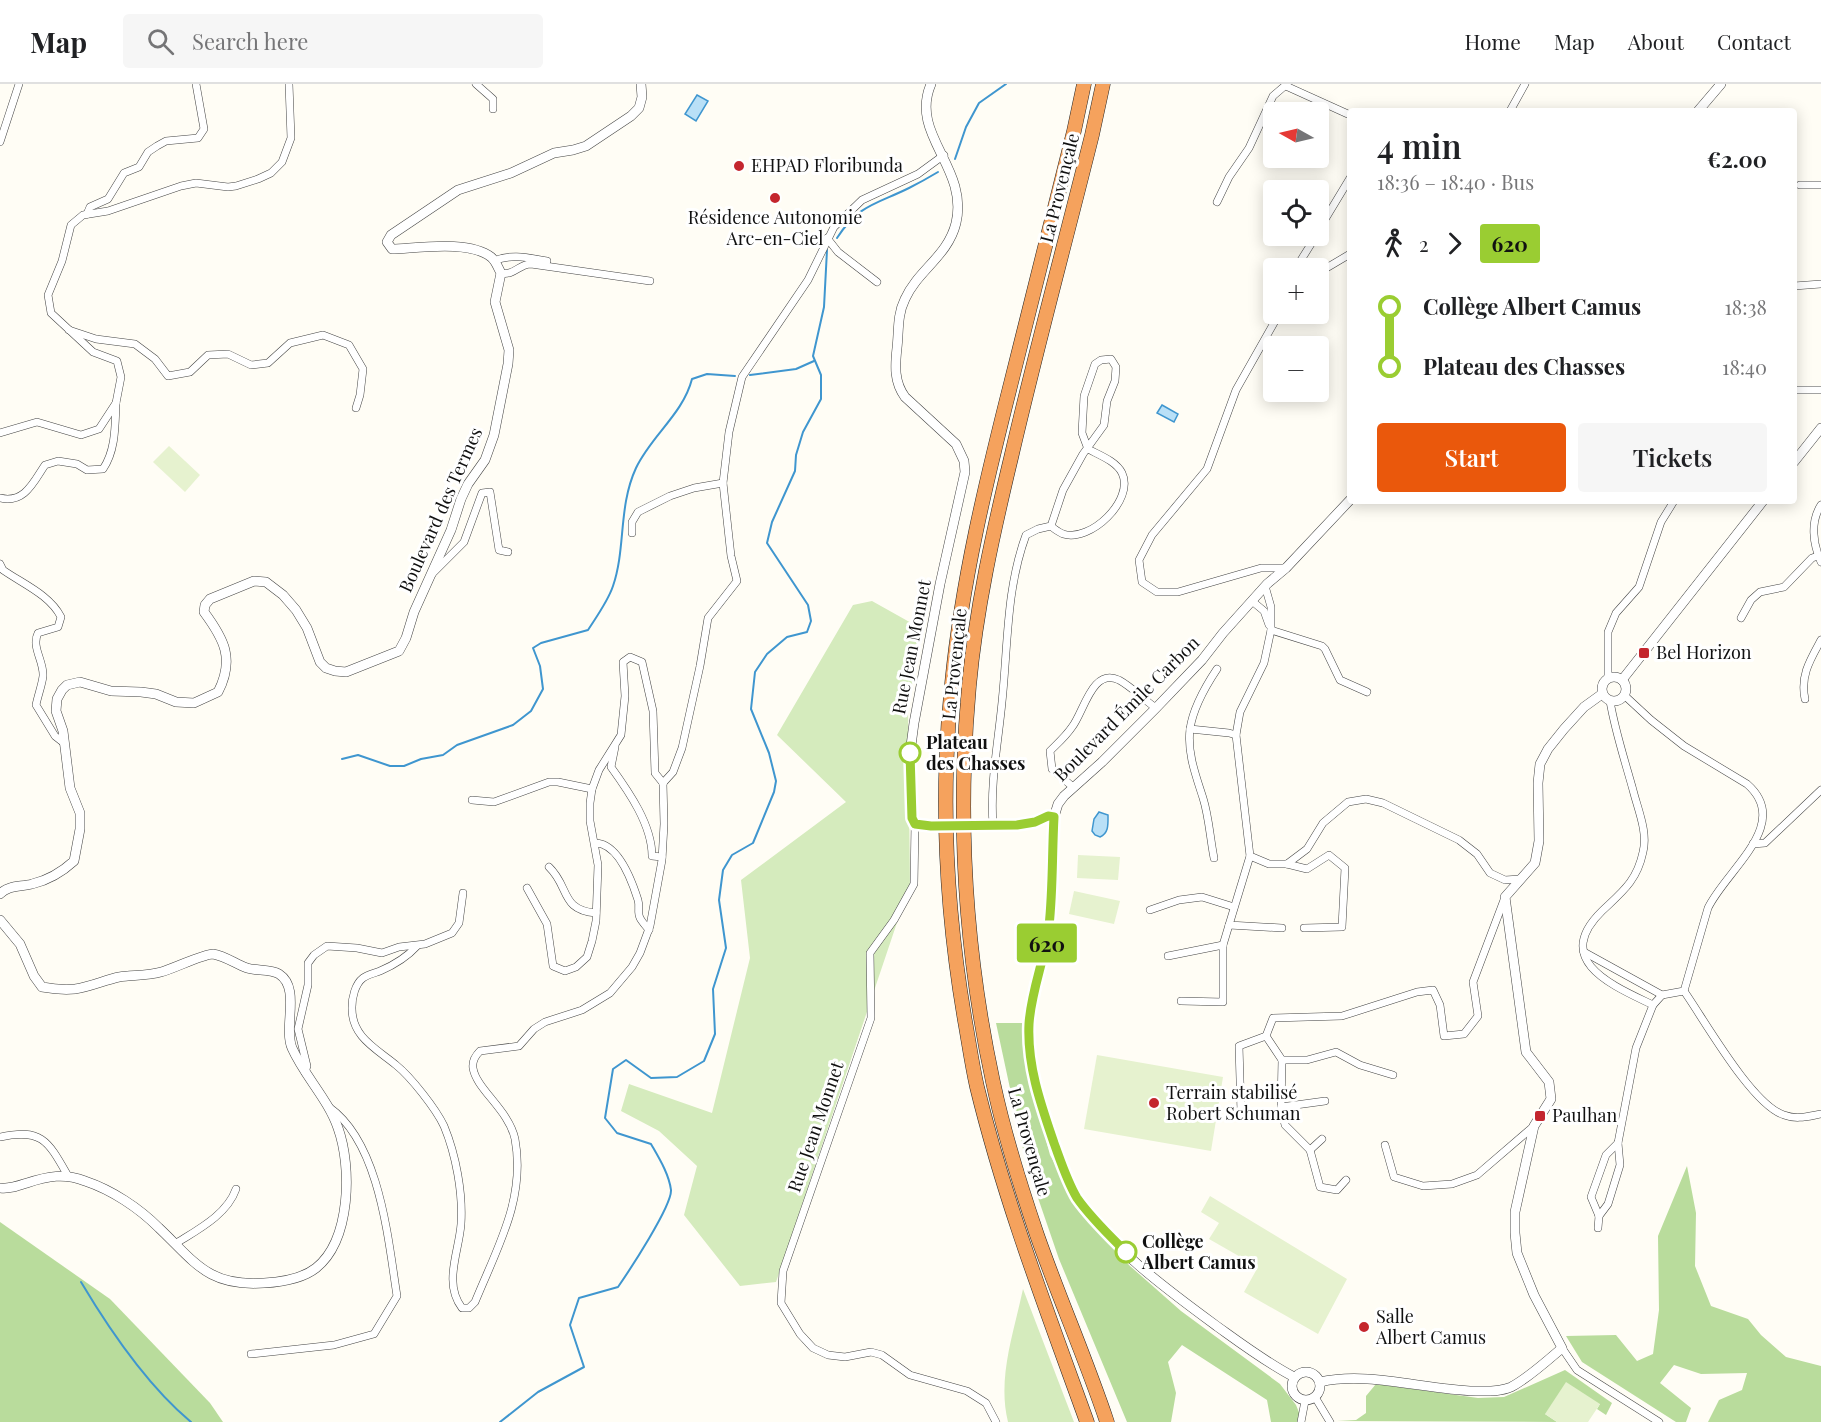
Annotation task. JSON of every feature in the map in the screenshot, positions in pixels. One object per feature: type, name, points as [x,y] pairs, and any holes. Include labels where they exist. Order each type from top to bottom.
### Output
[{"type":"highway","name":"La Provençale","points":[[1084,84],[1072,142],[974,537],[951,684],[946,772],[947,855],[951,919],[976,1084],[1018,1233],[1087,1422]]},
{"type":"highway","name":"La Provençale","points":[[1103,84],[991,542],[978,611],[969,684],[964,771],[968,916],[977,991],[993,1083],[1015,1166],[1037,1235],[1107,1422]]},
{"type":"street","points":[[0,142],[19,84]]},
{"type":"street","points":[[87,214],[90,207],[108,199],[124,173],[139,167],[148,152],[166,141],[198,138],[204,129],[196,84]]},
{"type":"street","points":[[0,498],[6,499],[21,495],[31,489],[45,465],[58,462],[77,464],[87,470],[103,469],[108,460],[115,430],[116,403],[121,377],[117,361],[93,352],[67,329],[51,313],[48,295],[62,261],[71,225],[83,215],[108,211],[189,184],[236,186],[271,173],[282,162],[291,138],[289,84]]},
{"type":"street","points":[[476,84],[493,99],[493,110]]},
{"type":"street","points":[[641,84],[642,97],[639,108],[632,116],[586,146],[554,153],[511,173],[458,190],[390,235],[387,242],[392,249],[464,247],[481,251],[494,261],[501,273],[513,273],[524,264],[531,264],[650,281]]},
{"type":"street","name":"Rue Jean Monnet","points":[[931,84],[926,98],[925,112],[930,131],[944,155],[957,190],[959,209],[952,238],[944,251],[905,297],[898,318],[895,366],[898,388],[956,444],[964,461],[965,472],[940,584],[914,723],[910,763],[912,818],[915,824],[914,884],[894,920],[870,953],[871,1018],[783,1271],[781,1303],[800,1334],[813,1348],[828,1355],[845,1357],[871,1352],[882,1355],[910,1375],[967,1391],[986,1403],[996,1422]]},
{"type":"street","points":[[1512,108],[1525,84]]},
{"type":"street","points":[[1701,108],[1721,84]]},
{"type":"street","points":[[1217,202],[1229,177],[1249,148],[1273,96],[1286,85],[1347,114]]},
{"type":"street","points":[[663,783],[673,772],[682,748],[708,618],[737,581],[731,556],[723,483],[729,432],[742,378],[808,280],[834,227],[862,200],[918,174],[944,155]]},
{"type":"street","points":[[1329,213],[1347,183]]},
{"type":"street","points":[[1800,185],[1821,185]]},
{"type":"street","points":[[827,238],[838,252],[877,282]]},
{"type":"street","points":[[494,261],[504,256],[519,256],[620,271]]},
{"type":"street","points":[[1329,266],[1347,256]]},
{"type":"street","name":"Boulevard des Termes","points":[[0,894],[4,889],[30,885],[51,877],[74,861],[80,830],[80,813],[70,788],[64,743],[56,711],[57,699],[68,685],[80,682],[111,691],[156,694],[176,702],[194,703],[218,692],[225,674],[227,660],[218,631],[204,612],[205,605],[210,599],[254,581],[266,582],[283,595],[296,610],[307,628],[320,662],[326,668],[346,672],[399,651],[451,530],[460,498],[485,460],[494,435],[508,364],[508,350],[495,302],[501,273]]},
{"type":"street","points":[[1797,286],[1821,284]]},
{"type":"street","points":[[1273,324],[1236,390],[1207,469],[1152,535],[1139,560],[1142,582],[1157,592],[1178,592],[1261,568],[1286,568]]},
{"type":"street","points":[[67,329],[96,339],[135,344],[155,359],[168,376],[190,372],[208,355],[228,354],[251,365],[268,363],[290,343],[323,335],[349,345],[363,369],[360,396],[356,408]]},
{"type":"street","points":[[993,825],[994,759],[1000,726],[1013,581],[1026,535],[1051,526],[1064,534],[1077,534],[1098,526],[1114,511],[1124,487],[1123,474],[1116,465],[1088,449],[1082,433],[1084,396],[1095,364],[1101,360],[1110,359],[1116,367],[1107,401],[1104,425],[1088,449],[1063,490],[1051,526]]},
{"type":"street","points":[[1797,390],[1821,390]]},
{"type":"street","points":[[0,433],[37,422],[81,435],[99,429],[116,403]]},
{"type":"street","points":[[1797,458],[1821,428]]},
{"type":"street","points":[[632,533],[632,522],[638,512],[670,496],[694,488],[723,483]]},
{"type":"street","points":[[429,578],[464,542],[482,493],[489,492],[500,550],[508,552]]},
{"type":"street","name":"Boulevard Émile Carbon","points":[[1054,817],[1058,804],[1073,787],[1102,762],[1156,708],[1202,660],[1265,586],[1286,568],[1347,503]]},
{"type":"street","points":[[1608,678],[1608,632],[1616,613],[1639,587],[1661,522],[1672,504]]},
{"type":"street","points":[[1622,680],[1761,504]]},
{"type":"street","points":[[1741,618],[1751,600],[1760,592],[1784,587],[1812,558],[1820,559],[1814,525],[1816,513],[1821,505]]},
{"type":"street","points":[[0,564],[10,575],[56,606],[61,617],[58,627],[39,633],[36,639],[43,678],[36,705],[55,736],[64,743]]},
{"type":"street","points":[[1181,1001],[1223,1002],[1223,945],[1250,856],[1236,735],[1240,712],[1264,663],[1271,630],[1271,607],[1265,586]]},
{"type":"street","points":[[1252,601],[1264,612],[1271,630]]},
{"type":"street","points":[[1271,630],[1322,646],[1340,680],[1367,692]]},
{"type":"street","points":[[1805,699],[1802,686],[1804,673],[1821,640]]},
{"type":"street","points":[[417,946],[400,960],[364,977],[352,998],[352,1011],[354,1023],[360,1035],[369,1046],[396,1065],[407,1076],[427,1100],[443,1125],[458,1176],[460,1200],[461,1224],[454,1261],[453,1287],[456,1300],[462,1308],[469,1308],[475,1302],[506,1229],[517,1189],[518,1166],[513,1130],[509,1121],[476,1078],[473,1069],[474,1058],[480,1052],[519,1046],[539,1025],[582,1010],[610,993],[632,967],[649,930],[662,857],[663,783],[655,773],[653,711],[642,662],[630,657],[623,662],[624,696],[621,735],[599,770],[592,789],[590,821],[598,865],[596,913],[587,957],[576,967],[565,971],[553,966],[547,924],[527,888]]},
{"type":"street","points":[[1214,858],[1189,739],[1192,718],[1199,700],[1217,669]]},
{"type":"street","points":[[1241,1113],[1239,1046],[1266,1036],[1273,1018],[1342,1016],[1433,990],[1440,1005],[1444,1036],[1464,1034],[1478,1016],[1473,982],[1505,897],[1535,863],[1539,841],[1540,764],[1548,749],[1564,729],[1584,707],[1602,694],[1603,683],[1608,678],[1615,677],[1622,680],[1626,687],[1624,695],[1618,700],[1610,701]]},
{"type":"street","points":[[1073,787],[1052,769],[1050,752],[1073,726],[1091,689],[1100,681],[1109,678],[1119,680],[1156,708]]},
{"type":"street","points":[[1602,694],[1610,701],[1644,828],[1644,852],[1633,881],[1591,923],[1585,934],[1584,952],[1587,963],[1596,974],[1653,1005]]},
{"type":"street","points":[[1624,695],[1684,746],[1747,784],[1760,799],[1764,820],[1762,828],[1754,844],[1714,896],[1708,908],[1684,990]]},
{"type":"street","points":[[1190,729],[1236,735]]},
{"type":"street","points":[[616,742],[611,767],[635,802],[652,844],[652,856],[662,857]]},
{"type":"street","points":[[472,800],[494,802],[549,782],[592,789]]},
{"type":"street","points":[[1754,844],[1765,843],[1821,790]]},
{"type":"street","points":[[1287,864],[1307,849],[1323,823],[1348,802],[1366,799],[1383,803],[1459,840],[1477,854],[1490,873],[1505,879],[1520,879]]},
{"type":"street","points":[[915,824],[931,826],[1026,824],[1048,816],[1054,817],[1050,922],[1046,951],[1031,1009],[1029,1040],[1041,1106],[1065,1173],[1077,1197],[1091,1215],[1151,1275],[1255,1354],[1294,1377]]},
{"type":"street","points":[[595,843],[608,846],[625,867],[638,900],[640,920],[649,930]]},
{"type":"street","points":[[1250,856],[1269,864],[1287,864],[1307,869],[1329,855],[1345,868],[1342,927],[1304,928]]},
{"type":"street","points":[[549,867],[574,908],[583,912],[596,913]]},
{"type":"street","points":[[306,1072],[307,1066],[298,1029],[308,985],[308,963],[314,955],[327,946],[357,948],[382,953],[399,947],[417,946],[452,933],[459,923],[463,893]]},
{"type":"street","points":[[1150,910],[1179,900],[1202,897],[1234,907]]},
{"type":"street","points":[[1385,1145],[1394,1177],[1423,1186],[1452,1184],[1477,1175],[1534,1126],[1551,1099],[1549,1082],[1526,1052],[1505,897]]},
{"type":"street","points":[[0,920],[20,944],[34,976],[42,987],[77,988],[120,977],[158,973],[210,954],[248,968],[279,974],[288,985],[291,996],[288,1020],[291,1046],[329,1106],[344,1146],[346,1196],[339,1232],[332,1248],[315,1269],[288,1281],[262,1284],[225,1281],[202,1270],[142,1212],[87,1181],[68,1176],[53,1176],[8,1189],[0,1188]]},
{"type":"street","points":[[1229,925],[1282,927]]},
{"type":"street","points":[[1168,956],[1223,945]]},
{"type":"street","points":[[1584,952],[1662,995]]},
{"type":"street","points":[[1599,1216],[1608,1204],[1620,1165],[1618,1143],[1636,1048],[1653,1005],[1662,995],[1684,990]]},
{"type":"street","points":[[1684,990],[1743,1078],[1766,1105],[1784,1115],[1799,1118],[1821,1114]]},
{"type":"street","points":[[1266,1036],[1282,1060],[1281,1107],[1285,1125],[1310,1149],[1320,1187],[1337,1190],[1346,1180]]},
{"type":"street","points":[[1282,1060],[1307,1060],[1336,1052],[1360,1065],[1393,1075]]},
{"type":"street","points":[[1281,1107],[1325,1101]]},
{"type":"street","points":[[251,1354],[334,1345],[374,1334],[397,1296],[381,1198],[356,1138],[337,1112],[329,1106]]},
{"type":"street","points":[[1534,1126],[1515,1212],[1517,1253],[1534,1294],[1562,1348],[1577,1370],[1659,1422]]},
{"type":"street","points":[[0,1137],[21,1133],[38,1135],[51,1149],[68,1176]]},
{"type":"street","points":[[1310,1149],[1322,1139]]},
{"type":"street","points":[[1598,1228],[1599,1216],[1591,1197],[1606,1155],[1618,1143]]},
{"type":"street","points":[[175,1244],[225,1209],[236,1189]]},
{"type":"street","points":[[1320,1382],[1356,1379],[1452,1391],[1492,1391],[1510,1388],[1562,1348]]},
{"type":"street","points":[[1306,1371],[1315,1374],[1320,1382],[1320,1390],[1315,1397],[1305,1401],[1293,1392],[1294,1377],[1306,1371]]},
{"type":"street","points":[[1315,1397],[1330,1422]]},
{"type":"street","points":[[1301,1422],[1305,1401]]},
{"type":"green space","points":[[169,446],[200,475],[185,492],[153,462]]},
{"type":"green space","points":[[872,601],[922,629],[908,707],[910,884],[776,1282],[740,1286],[684,1215],[697,1166],[659,1131],[621,1111],[629,1084],[712,1113],[750,958],[741,880],[846,802],[777,735],[853,605]]},
{"type":"green space","points":[[1078,855],[1120,857],[1118,880],[1077,878]]},
{"type":"green space","points":[[1074,891],[1120,901],[1114,924],[1069,914]]},
{"type":"green space","points":[[996,1023],[1027,1023],[1030,1079],[1050,1155],[1084,1217],[1130,1266],[1181,1311],[1280,1384],[1296,1405],[1303,1422],[1271,1422],[1267,1400],[1182,1345],[1168,1362],[1176,1393],[1171,1422],[1127,1422],[1059,1259],[1026,1163]]},
{"type":"green space","name":"Terrain stabilisé Robert Schuman","points":[[1097,1055],[1223,1077],[1211,1151],[1084,1129]]},
{"type":"green space","points":[[1687,1166],[1696,1213],[1695,1266],[1711,1306],[1748,1319],[1761,1335],[1786,1357],[1821,1366],[1821,1422],[1708,1422],[1719,1400],[1742,1390],[1747,1373],[1701,1374],[1674,1365],[1660,1383],[1691,1408],[1686,1422],[1676,1422],[1582,1362],[1566,1336],[1616,1335],[1637,1361],[1653,1354],[1659,1310],[1658,1236]]},
{"type":"green space","points":[[1210,1196],[1347,1279],[1318,1334],[1244,1292],[1258,1267],[1209,1239],[1219,1223],[1201,1212]]},
{"type":"green space","points":[[0,1222],[110,1299],[210,1403],[223,1422],[0,1422]]},
{"type":"green space","points":[[1023,1289],[1074,1422],[1008,1422],[1004,1389],[1011,1338]]},
{"type":"green space","points":[[1565,1370],[1612,1403],[1606,1415],[1597,1409],[1600,1404],[1545,1414],[1557,1422],[1337,1421],[1356,1420],[1366,1413],[1366,1396],[1376,1384],[1478,1398],[1504,1397]]},
{"type":"green space","points":[[1566,1382],[1600,1404],[1588,1422],[1557,1422],[1545,1414]]},
{"type":"water","points":[[697,95],[708,101],[696,121],[685,114]]},
{"type":"water","points":[[1162,405],[1178,414],[1174,422],[1157,413]]},
{"type":"water","points":[[1099,812],[1108,815],[1106,831],[1100,837],[1092,831],[1094,819]]},
{"type":"waterway","points":[[955,159],[966,127],[979,103],[1006,84]]},
{"type":"waterway","points":[[837,238],[861,211],[938,172]]},
{"type":"waterway","points":[[500,1422],[538,1392],[584,1367],[570,1325],[579,1298],[618,1287],[649,1238],[669,1198],[671,1190],[668,1178],[651,1144],[617,1133],[605,1118],[613,1069],[626,1060],[651,1078],[677,1077],[704,1061],[715,1034],[713,989],[726,948],[719,900],[723,870],[732,855],[753,843],[774,792],[776,781],[769,753],[751,709],[755,672],[767,654],[787,637],[807,632],[811,621],[808,605],[767,543],[772,522],[795,471],[796,455],[803,432],[821,399],[821,375],[813,356],[824,307],[827,250]]},
{"type":"waterway","points":[[750,375],[796,369],[814,361]]},
{"type":"waterway","points":[[342,759],[358,755],[390,766],[404,766],[421,759],[443,755],[457,745],[513,725],[531,711],[543,689],[540,666],[533,648],[541,643],[588,630],[611,592],[620,557],[624,512],[630,483],[642,456],[682,403],[692,379],[707,374],[735,376]]},
{"type":"waterway","points":[[81,1282],[104,1319],[145,1375],[191,1422]]},
{"type":"bus line","name":"620","points":[[910,753],[912,818],[915,824],[931,826],[1017,825],[1035,822],[1048,816],[1054,817],[1050,922],[1046,951],[1031,1009],[1029,1040],[1031,1061],[1041,1106],[1065,1173],[1077,1197],[1126,1252]]},
{"type":"place","name":"EHPAD Floribunda","points":[[739,166]]},
{"type":"place","name":"Résidence Autonomie Arc-en-Ciel","points":[[775,198]]},
{"type":"place","name":"Bel Horizon","points":[[1644,653]]},
{"type":"place","name":"Plateau des Chasses","points":[[910,753]]},
{"type":"place","name":"Terrain stabilisé Robert Schuman","points":[[1154,1103]]},
{"type":"place","name":"Paulhan","points":[[1540,1116]]},
{"type":"place","name":"Collège Albert Camus","points":[[1126,1252]]},
{"type":"place","name":"Salle Albert Camus","points":[[1364,1327]]}]
